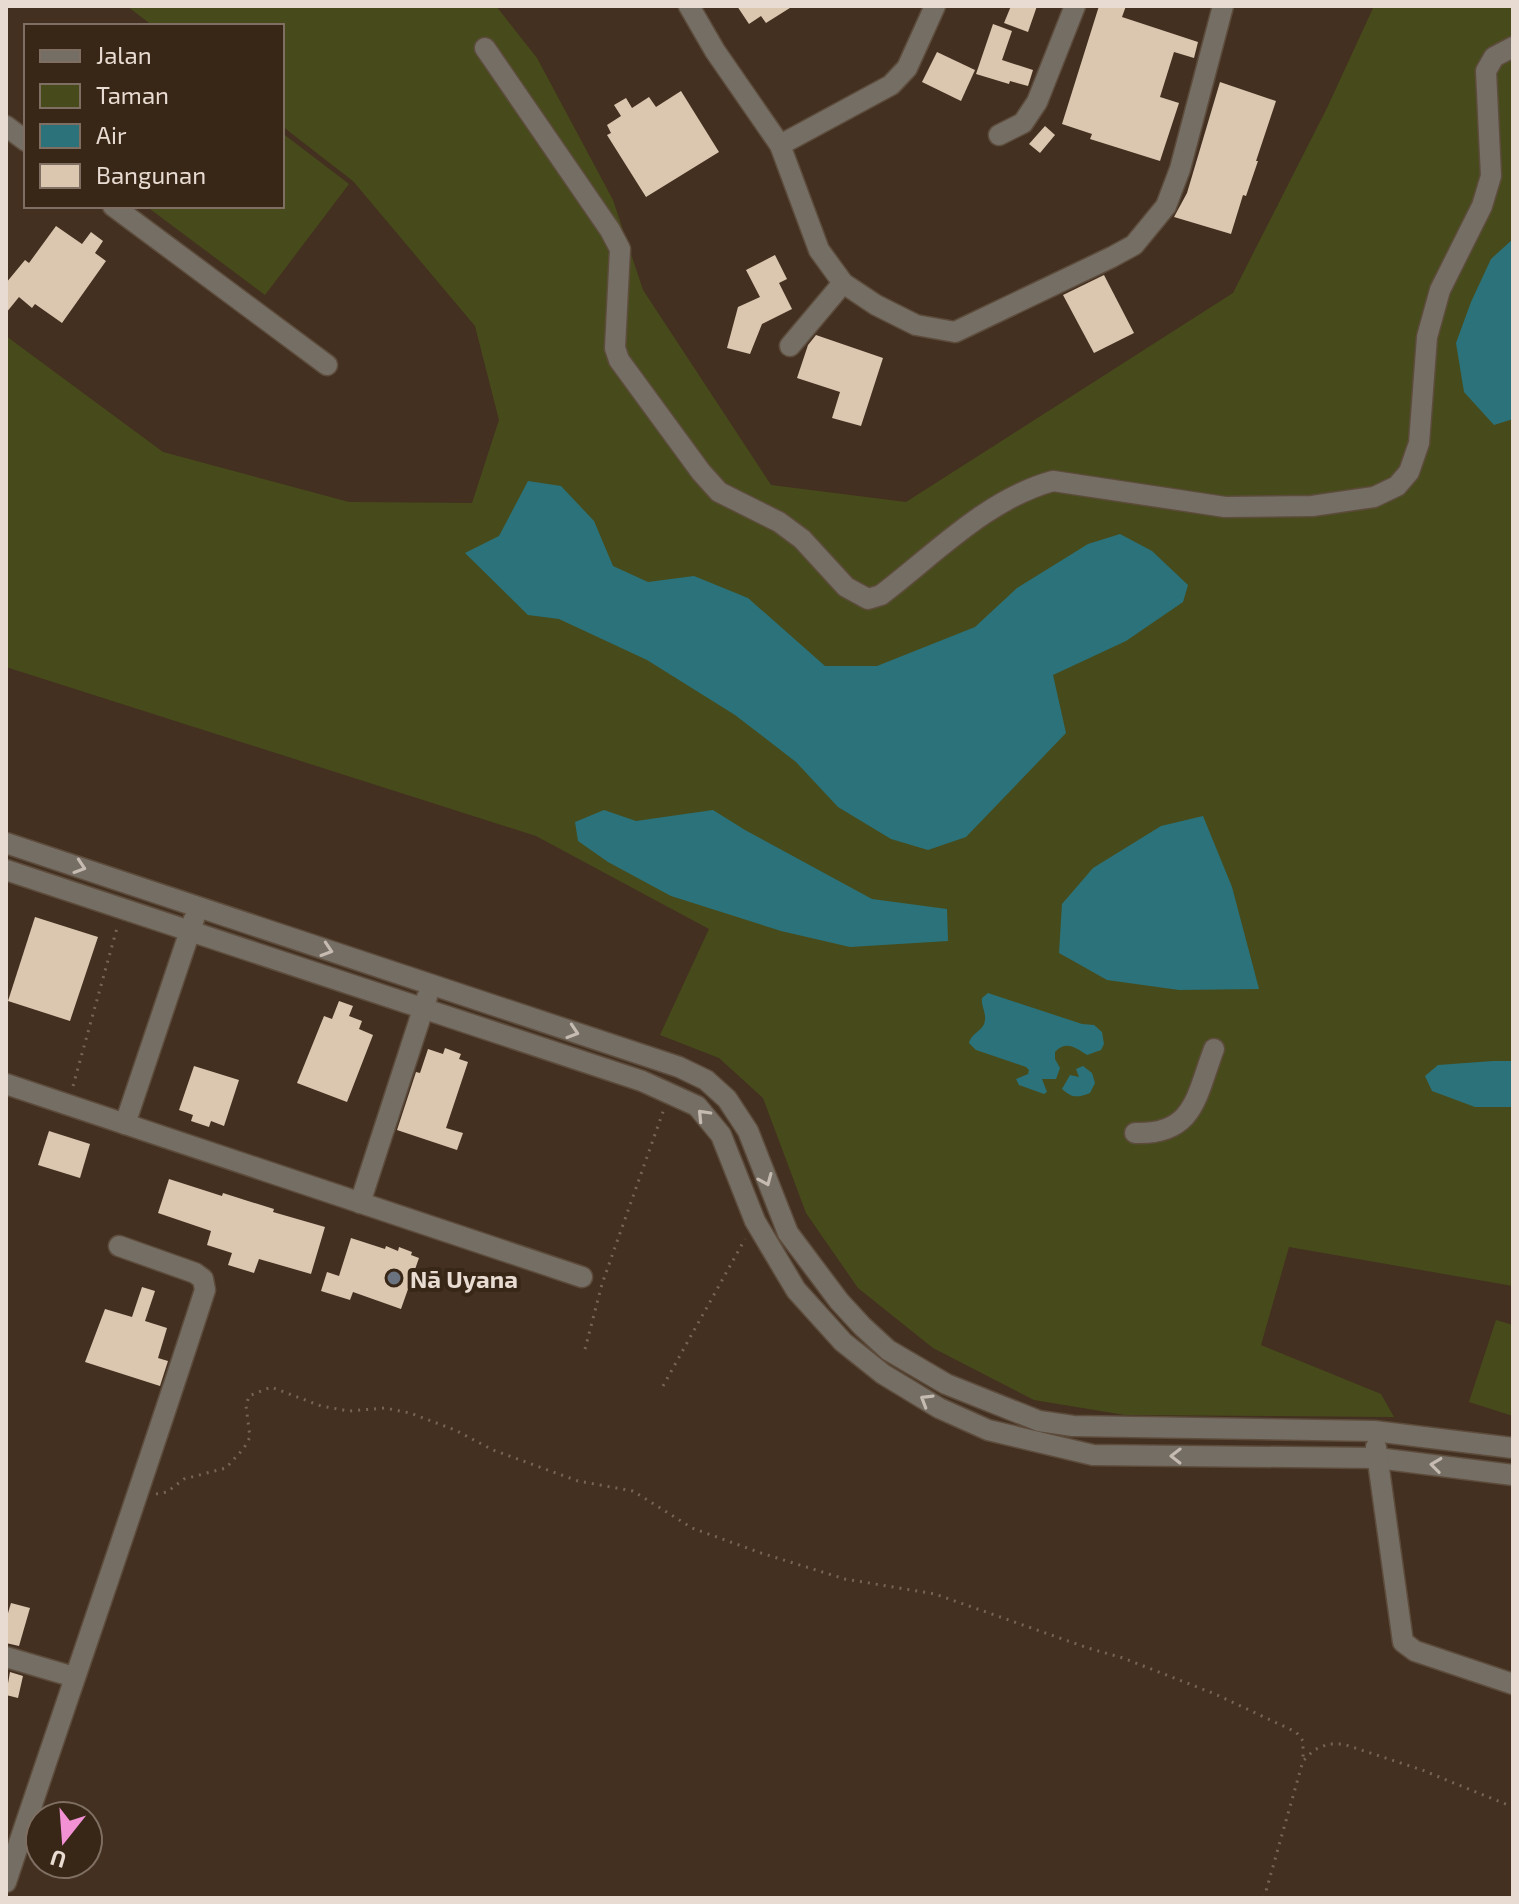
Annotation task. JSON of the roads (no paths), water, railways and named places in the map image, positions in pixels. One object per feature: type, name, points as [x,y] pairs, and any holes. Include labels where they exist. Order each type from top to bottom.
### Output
[{"type":"street","points":[[689,6],[715,51],[780,145],[819,250],[843,283],[876,305],[916,325],[955,332],[1134,245],[1166,206],[1223,6]]},
{"type":"street","points":[[780,145],[891,85],[907,68],[935,6]]},
{"type":"street","points":[[999,135],[1023,123],[1037,102],[1075,6]]},
{"type":"street","points":[[485,48],[580,184],[620,249],[615,338],[619,360],[719,492],[779,522],[802,539],[846,587],[868,599],[881,595],[976,520],[1033,486],[1053,481],[1225,507],[1312,506],[1374,497],[1397,486],[1409,472],[1419,443],[1427,337],[1440,290],[1482,206],[1491,176],[1486,71],[1494,57],[1513,47]]},
{"type":"street","points":[[6,126],[24,140]]},
{"type":"street","points":[[116,208],[327,365]]},
{"type":"street","points":[[790,346],[843,283]]},
{"type":"street","points":[[6,843],[679,1067],[706,1080],[727,1099],[748,1131],[788,1233],[839,1301],[888,1350],[946,1384],[1039,1421],[1073,1426],[1374,1431],[1513,1448]]},
{"type":"street","points":[[6,870],[642,1081],[697,1106],[721,1135],[755,1221],[796,1290],[843,1342],[883,1374],[939,1408],[988,1430],[1093,1455],[1377,1458],[1513,1475]]},
{"type":"street","points":[[125,1124],[198,907]]},
{"type":"street","points":[[360,1203],[431,984]]},
{"type":"street","points":[[1135,1133],[1170,1130],[1182,1120],[1191,1109],[1214,1049]]},
{"type":"street","points":[[6,1084],[582,1277]]},
{"type":"street","points":[[6,1882],[139,1495],[205,1284],[195,1273],[119,1246]]},
{"type":"street","points":[[1374,1431],[1403,1642],[1415,1651],[1513,1684]]},
{"type":"street","points":[[6,1657],[74,1677]]},
{"type":"water","points":[[1513,239],[1513,419],[1494,425],[1464,392],[1456,343],[1491,259]]},
{"type":"water","points":[[528,481],[561,486],[594,521],[613,566],[648,582],[694,576],[748,598],[825,666],[877,666],[975,627],[1017,588],[1088,544],[1120,534],[1152,551],[1188,585],[1183,602],[1126,641],[1053,675],[1066,733],[966,837],[928,850],[891,839],[838,807],[796,762],[735,715],[647,660],[559,619],[528,615],[465,553],[499,536]]},
{"type":"water","points":[[604,810],[636,821],[713,810],[872,899],[947,909],[948,941],[850,947],[781,931],[671,896],[608,862],[578,841],[575,822]]},
{"type":"water","points":[[1203,816],[1232,887],[1259,989],[1179,990],[1107,980],[1059,953],[1062,904],[1093,868],[1161,826]]},
{"type":"water","points":[[988,993],[1082,1024],[1094,1025],[1102,1032],[1104,1044],[1101,1050],[1087,1055],[1071,1046],[1059,1048],[1055,1059],[1060,1068],[1056,1079],[1042,1079],[1047,1092],[1044,1094],[1019,1085],[1016,1079],[1028,1074],[1026,1067],[976,1050],[969,1043],[984,1024],[982,998]]},
{"type":"water","points":[[1513,1061],[1513,1107],[1475,1107],[1432,1091],[1425,1076],[1438,1065]]},
{"type":"water","points":[[1083,1066],[1092,1073],[1095,1083],[1090,1093],[1072,1096],[1062,1089],[1070,1075],[1079,1077],[1076,1069]]},
{"type":"place","name":"Nā Uyana","points":[[394,1278]]}]
